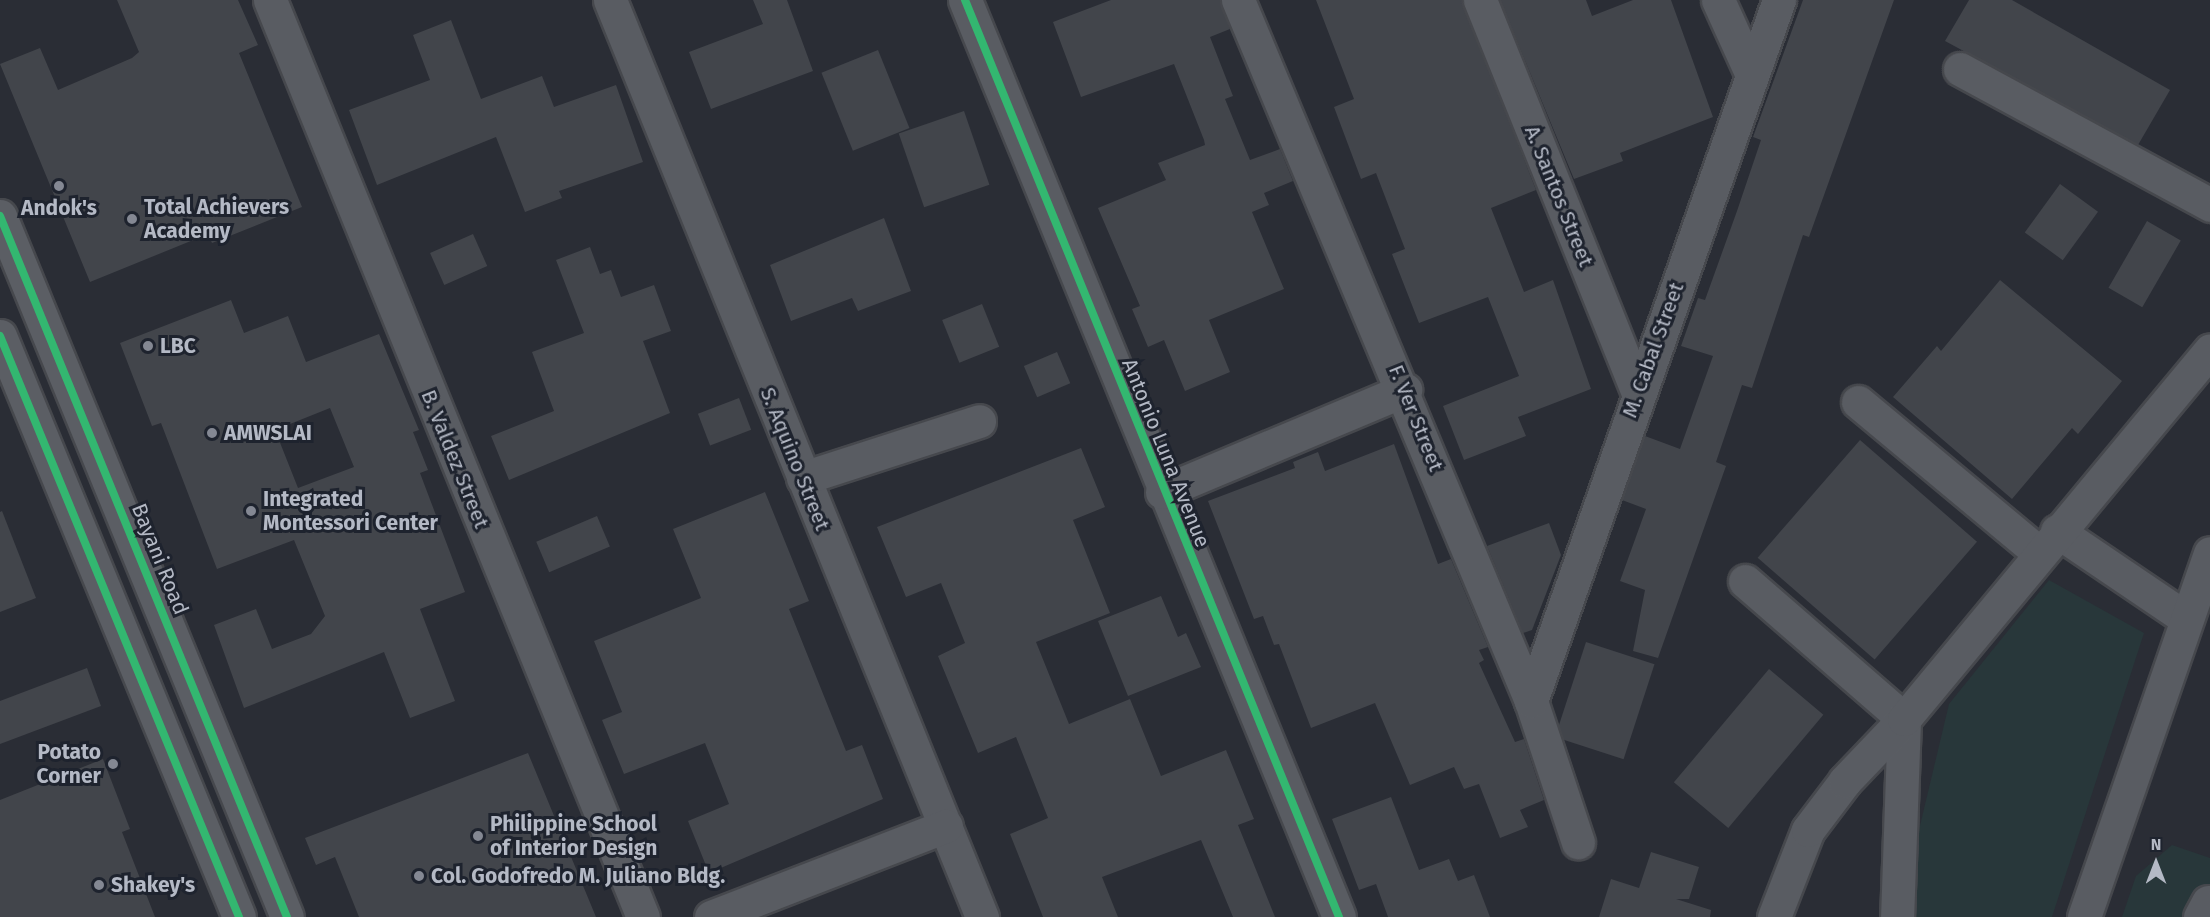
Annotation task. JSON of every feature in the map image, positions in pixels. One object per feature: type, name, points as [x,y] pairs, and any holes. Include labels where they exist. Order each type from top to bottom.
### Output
[{"type":"main road","name":"Bayani Road","points":[[0,216],[287,917]]},
{"type":"main road","points":[[0,336],[238,917]]},
{"type":"street","name":"B. Valdez Street","points":[[270,0],[643,917]]},
{"type":"street","name":"S. Aquino Street","points":[[610,0],[981,917]]},
{"type":"street","name":"Antonio Luna Avenue","points":[[965,0],[1162,492],[1339,917]]},
{"type":"street","name":"F. Ver Street","points":[[1239,0],[1405,390],[1531,701],[1578,842]]},
{"type":"street","name":"A. Santos Street","points":[[1480,0],[1637,392]]},
{"type":"street","points":[[1718,0],[1752,75]]},
{"type":"street","name":"M. Cabal Street","points":[[1531,701],[1637,392],[1779,0]]},
{"type":"street","points":[[1960,69],[2210,206]]},
{"type":"street","points":[[1774,917],[1808,830],[1904,719],[2048,542],[2210,351]]},
{"type":"street","points":[[1162,492],[1405,390]]},
{"type":"street","points":[[1858,402],[2048,542],[2184,617]]},
{"type":"street","points":[[803,478],[980,421]]},
{"type":"street","points":[[2084,917],[2184,617],[2210,553]]},
{"type":"street","points":[[1745,581],[1904,719]]},
{"type":"street","points":[[1897,917],[1904,719]]},
{"type":"street","points":[[711,917],[946,826]]},
{"type":"shaded area","points":[[2049,580],[2144,633],[2052,917],[1916,917],[1918,834],[1949,704]]},
{"type":"shaded area","points":[[2172,845],[2210,858],[2210,917],[2122,917],[2136,876]]},
{"type":"building","points":[[117,0],[238,0],[258,45],[239,53],[302,207],[212,243],[208,234],[90,282],[0,64],[40,48],[58,90],[132,58],[139,52]]},
{"type":"building","points":[[753,0],[787,0],[813,71],[711,109],[689,52],[763,24]]},
{"type":"building","points":[[1111,0],[1220,0],[1230,29],[1210,37],[1233,96],[1225,99],[1250,160],[1280,149],[1293,181],[1264,193],[1269,205],[1252,212],[1284,289],[1209,320],[1230,372],[1185,391],[1164,340],[1148,347],[1132,309],[1140,306],[1098,208],[1166,180],[1158,163],[1205,145],[1174,64],[1081,97],[1053,22]]},
{"type":"building","points":[[1316,0],[1462,0],[1536,190],[1491,208],[1524,292],[1553,280],[1591,389],[1518,417],[1526,436],[1464,460],[1443,406],[1519,376],[1488,297],[1419,323],[1392,254],[1405,249],[1376,173],[1361,179],[1334,107],[1354,99]]},
{"type":"building","points":[[1500,0],[1586,0],[1592,16],[1633,0],[1671,0],[1713,117],[1620,153],[1623,161],[1574,179]]},
{"type":"building","points":[[1803,0],[1894,0],[1809,237],[1803,235],[1752,388],[1742,385],[1716,462],[1726,466],[1658,658],[1633,651],[1645,590],[1620,581],[1646,509],[1622,500],[1645,436],[1680,449],[1713,356],[1681,346],[1698,298],[1705,300],[1737,211],[1761,140],[1753,137]]},
{"type":"building","points":[[1969,0],[2012,0],[2170,90],[2138,145],[1945,41]]},
{"type":"building","points":[[451,20],[481,99],[542,76],[554,107],[616,85],[643,162],[559,191],[562,198],[525,212],[496,137],[377,185],[349,110],[430,80],[413,35]]},
{"type":"building","points":[[878,50],[909,128],[853,151],[821,73]]},
{"type":"building","points":[[964,111],[989,185],[924,207],[899,133]]},
{"type":"building","points":[[2060,184],[2098,212],[2063,260],[2025,233]]},
{"type":"building","points":[[884,218],[911,291],[858,311],[852,298],[791,321],[770,265]]},
{"type":"building","points":[[2147,221],[2181,240],[2142,307],[2108,288]]},
{"type":"building","points":[[473,234],[487,266],[444,285],[430,253]]},
{"type":"building","points":[[590,247],[600,274],[611,270],[621,297],[654,285],[671,331],[643,341],[670,413],[509,480],[491,436],[554,411],[532,352],[584,333],[556,260]]},
{"type":"building","points":[[2000,280],[2122,381],[2078,434],[2072,428],[2012,499],[1893,397],[1937,346],[1941,351]]},
{"type":"building","points":[[231,300],[244,333],[288,316],[306,362],[379,334],[419,430],[413,432],[428,470],[420,473],[465,592],[420,609],[455,701],[410,718],[384,652],[244,708],[214,625],[256,609],[272,649],[311,634],[325,616],[294,540],[217,569],[161,423],[152,426],[120,343]],"holes":[[[330,408],[354,467],[298,488],[275,430]]]},
{"type":"building","points":[[982,304],[999,347],[959,363],[942,320]]},
{"type":"building","points":[[1057,352],[1070,383],[1037,397],[1024,366]]},
{"type":"building","points":[[739,398],[751,430],[710,446],[698,414]]},
{"type":"building","points":[[1860,440],[1977,542],[1875,659],[1758,558]]},
{"type":"building","points":[[1394,444],[1438,564],[1451,559],[1488,647],[1479,650],[1484,660],[1479,663],[1515,742],[1524,739],[1544,800],[1520,810],[1528,827],[1500,838],[1479,784],[1464,789],[1454,767],[1410,785],[1375,703],[1311,728],[1279,644],[1274,645],[1263,616],[1254,619],[1208,501],[1295,468],[1293,462],[1318,452],[1325,471]]},
{"type":"building","points":[[1081,448],[1105,507],[1073,520],[1110,613],[1036,642],[1069,724],[1130,699],[1161,776],[1226,750],[1254,819],[1238,825],[1275,917],[1233,917],[1201,840],[1102,877],[1118,917],[1043,917],[1010,834],[1048,818],[1016,737],[978,753],[938,656],[965,643],[941,583],[906,597],[877,527]]},
{"type":"building","points":[[765,492],[809,601],[789,609],[846,751],[862,745],[883,799],[709,873],[688,821],[729,804],[705,743],[624,774],[602,720],[622,712],[594,641],[701,598],[673,529]]},
{"type":"building","points":[[2,511],[36,598],[0,612],[0,512]]},
{"type":"building","points":[[597,516],[610,546],[549,572],[536,542]]},
{"type":"building","points":[[1549,523],[1561,555],[1532,630],[1523,633],[1487,546]]},
{"type":"building","points":[[1161,596],[1178,637],[1186,633],[1201,667],[1128,696],[1098,621]]},
{"type":"building","points":[[1586,642],[1654,664],[1624,759],[1555,737]]},
{"type":"building","points":[[87,668],[101,706],[0,744],[0,701]]},
{"type":"building","points":[[1769,669],[1823,715],[1728,828],[1674,782]]},
{"type":"building","name":"Philippine School of Interior Design","points":[[528,753],[596,917],[359,917],[335,857],[316,865],[305,838]]},
{"type":"building","points":[[103,759],[130,829],[122,832],[155,917],[0,917],[0,800]]},
{"type":"building","points":[[1391,797],[1419,870],[1449,859],[1458,881],[1474,875],[1490,917],[1388,917],[1376,884],[1359,890],[1332,819]]},
{"type":"building","points":[[1651,852],[1699,867],[1689,899],[1676,899],[1711,910],[1710,917],[1599,917],[1611,879],[1639,888]]},
{"type":"cycle path","points":[[965,0],[1339,917]]},
{"type":"cycle path","points":[[0,216],[287,917]]},
{"type":"cycle path","points":[[0,336],[239,917]]},
{"type":"place","name":"Andok's","points":[[59,186]]},
{"type":"place","name":"Total Achievers Academy","points":[[132,219]]},
{"type":"place","name":"LBC","points":[[148,346]]},
{"type":"place","name":"AMWSLAI","points":[[212,433]]},
{"type":"place","name":"Integrated Montessori Center","points":[[251,511]]},
{"type":"place","name":"Potato Corner","points":[[113,764]]},
{"type":"place","name":"Philippine School of Interior Design","points":[[478,836]]},
{"type":"place","name":"Col. Godofredo M. Juliano Bldg.","points":[[419,876]]},
{"type":"place","name":"Shakey's","points":[[99,885]]}]
